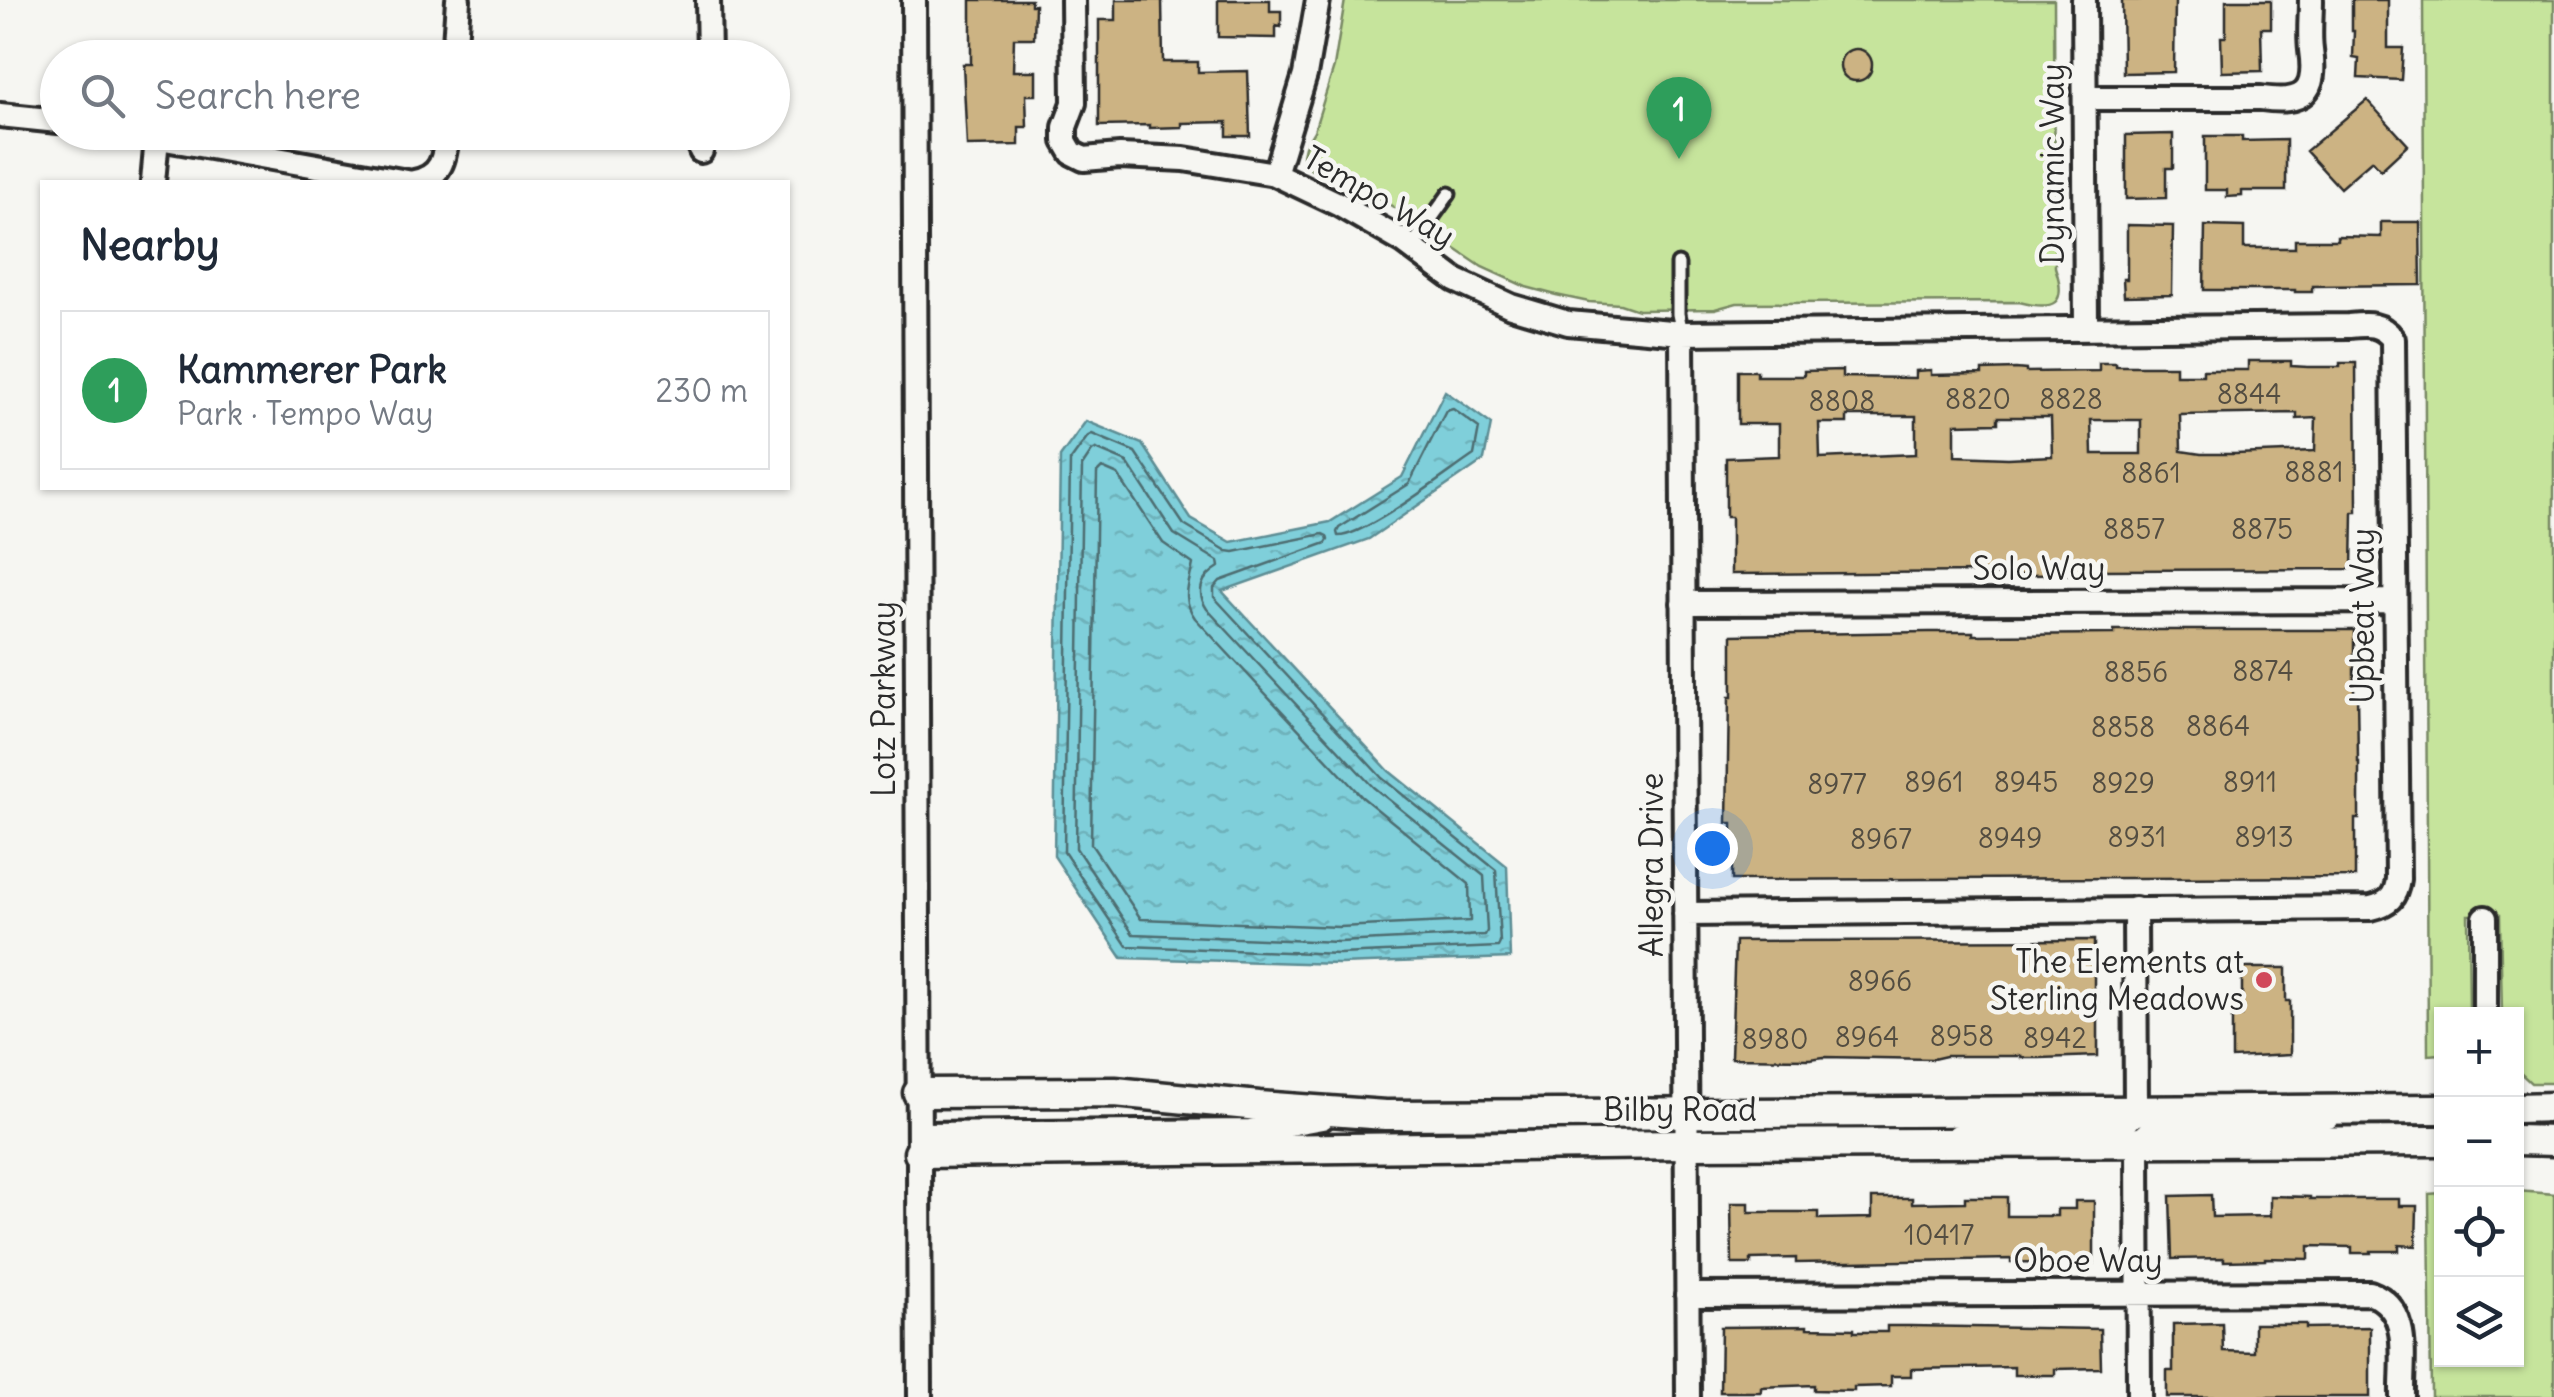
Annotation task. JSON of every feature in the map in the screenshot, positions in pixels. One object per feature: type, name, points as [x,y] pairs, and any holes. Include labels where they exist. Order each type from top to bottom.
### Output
[{"type":"street","points":[[455,40],[458,0]]},
{"type":"street","points":[[708,0],[709,40]]},
{"type":"street","name":"Lotz Parkway","points":[[914,0],[920,1397]]},
{"type":"street","name":"Tempo Way","points":[[1073,0],[1074,103],[1065,127],[1065,142],[1072,153],[1084,160],[1120,156],[1184,159],[1274,174],[1338,204],[1411,247],[1456,280],[1511,306],[1568,324],[1682,332]]},
{"type":"street","points":[[1274,174],[1305,75],[1318,0]]},
{"type":"street","name":"Dynamic Way","points":[[2084,0],[2086,327]]},
{"type":"street","points":[[2085,98],[2296,98],[2307,91],[2314,76],[2311,0]]},
{"type":"street","points":[[0,115],[40,118]]},
{"type":"street","points":[[153,180],[157,150]]},
{"type":"street","points":[[231,150],[414,180]]},
{"type":"street","points":[[421,180],[442,164],[444,150]]},
{"type":"street","name":"Upbeat Way","points":[[1682,332],[2368,324],[2387,330],[2394,339],[2395,350],[2398,880],[2392,898],[2371,908],[1685,914]]},
{"type":"street","name":"Allegra Drive","points":[[1682,332],[1688,1397]]},
{"type":"street","name":"Solo Way","points":[[1683,603],[2395,601]]},
{"type":"street","points":[[1942,1144],[1966,1133],[1996,1128],[2113,1127],[2126,1122],[2136,1110],[2135,909]]},
{"type":"street","points":[[2485,918],[2485,1007]]},
{"type":"street","name":"Bilby Road","points":[[918,1093],[1116,1092],[1385,1114],[2434,1108]]},
{"type":"street","points":[[2524,1108],[2554,1108]]},
{"type":"street","points":[[2139,1397],[2138,1142],[2152,1130],[2168,1125],[2296,1124],[2345,1110]]},
{"type":"street","name":"Bilby Road","points":[[918,1144],[1250,1131],[1305,1120],[1385,1114]]},
{"type":"street","name":"Bilby Road","points":[[918,1144],[2434,1140]]},
{"type":"street","points":[[2524,1140],[2554,1141]]},
{"type":"street","name":"Oboe Way","points":[[1687,1294],[2359,1292],[2389,1303],[2400,1321],[2402,1397]]},
{"type":"lane","points":[[1411,247],[1449,194]]},
{"type":"lane","points":[[1678,264],[1682,332]]},
{"type":"green space","points":[[1345,0],[2054,0],[2055,267],[2059,297],[2041,306],[2019,302],[1737,303],[1715,309],[1638,310],[1526,287],[1482,267],[1371,192],[1334,173],[1319,173],[1305,163],[1305,146],[1314,131],[1334,67]]},
{"type":"green space","points":[[2423,0],[2554,0],[2554,1083],[2531,1083],[2524,1076],[2524,1007],[2502,1007],[2500,915],[2468,915],[2469,1007],[2434,1007],[2434,1055],[2428,1055]]},
{"type":"green space","points":[[2524,1192],[2554,1194],[2554,1397],[2431,1397],[2429,1194],[2434,1194],[2434,1367],[2524,1367]]},
{"type":"water","points":[[1445,391],[1491,424],[1484,460],[1369,539],[1222,591],[1389,771],[1507,866],[1510,958],[1339,964],[1122,958],[1054,856],[1060,457],[1086,421],[1142,444],[1191,519],[1231,542],[1330,522],[1402,477]]},
{"type":"building","points":[[971,0],[1031,0],[1031,5],[1035,5],[1034,38],[1014,38],[1013,71],[1036,71],[1036,95],[1026,95],[1027,127],[1019,127],[1019,145],[967,146],[963,64],[971,64]]},
{"type":"building","points":[[1116,0],[1162,0],[1163,62],[1198,62],[1198,72],[1248,71],[1250,136],[1227,136],[1227,122],[1150,128],[1099,126],[1099,20],[1116,20]]},
{"type":"building","points":[[1218,0],[1270,0],[1270,11],[1281,11],[1276,38],[1218,37]]},
{"type":"building","points":[[2122,0],[2175,0],[2174,72],[2123,73]]},
{"type":"building","points":[[2226,0],[2271,0],[2271,28],[2261,28],[2262,71],[2222,72]]},
{"type":"building","points":[[2352,0],[2388,0],[2388,48],[2403,48],[2401,80],[2358,78],[2359,59],[2353,58]]},
{"type":"building","points":[[1856,49],[1867,54],[1872,65],[1867,76],[1856,81],[1845,76],[1840,65],[1845,54]]},
{"type":"building","points":[[2367,100],[2408,145],[2381,170],[2372,160],[2340,188],[2306,151]]},
{"type":"building","points":[[2173,134],[2173,168],[2166,168],[2166,198],[2126,199],[2126,135]]},
{"type":"building","points":[[2205,136],[2242,136],[2242,141],[2286,140],[2286,191],[2242,191],[2242,196],[2227,197],[2227,190],[2205,190]]},
{"type":"building","points":[[2381,222],[2420,222],[2421,285],[2312,286],[2312,292],[2204,290],[2205,226],[2244,227],[2244,248],[2295,248],[2295,240],[2381,237]]},
{"type":"building","points":[[2127,225],[2173,226],[2172,295],[2124,296]]},
{"type":"building","points":[[2248,361],[2291,361],[2291,366],[2308,367],[2356,363],[2357,512],[2353,512],[2352,569],[2097,570],[2097,574],[2028,575],[1731,574],[1726,458],[1779,456],[1779,424],[1738,424],[1738,371],[1757,371],[1757,376],[1804,376],[1804,371],[1842,370],[1842,377],[1915,378],[1915,371],[1931,370],[1931,375],[2016,369],[2099,371],[2099,363],[2176,366],[2176,375],[2203,375],[2203,370],[2248,370]],"holes":[[[2297,413],[2297,419],[2316,418],[2315,451],[2181,451],[2180,415]],[[1847,416],[1916,416],[1916,454],[1820,458],[1819,423],[1847,423]],[[1998,417],[2051,417],[2052,456],[1955,456],[1955,424],[1998,423]],[[2091,420],[2141,420],[2141,454],[2092,454]]]},
{"type":"building","points":[[2114,630],[2354,630],[2359,762],[2355,877],[1732,880],[1732,823],[1727,823],[1732,635],[2114,634]]},
{"type":"building","points":[[2094,940],[2098,1056],[1731,1058],[1735,941]]},
{"type":"building","points":[[2242,968],[2286,968],[2290,1055],[2232,1058],[2232,1016],[2242,1016]]},
{"type":"building","points":[[2211,1195],[2212,1217],[2270,1216],[2270,1196],[2399,1199],[2399,1206],[2417,1206],[2416,1246],[2399,1245],[2399,1251],[2352,1253],[2352,1247],[2309,1246],[2309,1259],[2172,1259],[2170,1196]]},
{"type":"building","points":[[1965,1197],[2007,1197],[2007,1216],[2057,1216],[2057,1209],[2075,1209],[2075,1201],[2094,1201],[2094,1263],[2011,1259],[1796,1263],[1796,1258],[1751,1259],[1751,1264],[1732,1264],[1731,1203],[1749,1203],[1749,1212],[1818,1212],[1818,1219],[1872,1218],[1872,1198],[1912,1198],[1912,1203],[1965,1202]]},
{"type":"building","points":[[2222,1323],[2223,1351],[2254,1352],[2254,1324],[2370,1327],[2370,1397],[2167,1397],[2167,1371],[2173,1371],[2173,1324]]},
{"type":"building","points":[[1807,1326],[1854,1332],[1887,1332],[1887,1326],[2100,1329],[2101,1368],[2055,1369],[2055,1375],[2014,1375],[2014,1367],[1911,1369],[1911,1376],[1891,1376],[1891,1386],[1854,1387],[1854,1391],[1814,1390],[1814,1385],[1761,1387],[1761,1392],[1720,1392],[1721,1327]]},
{"type":"place","name":"Kammerer Park","points":[[1679,159]]},
{"type":"place","name":"The Elements at Sterling Meadows","points":[[2264,980]]}]
